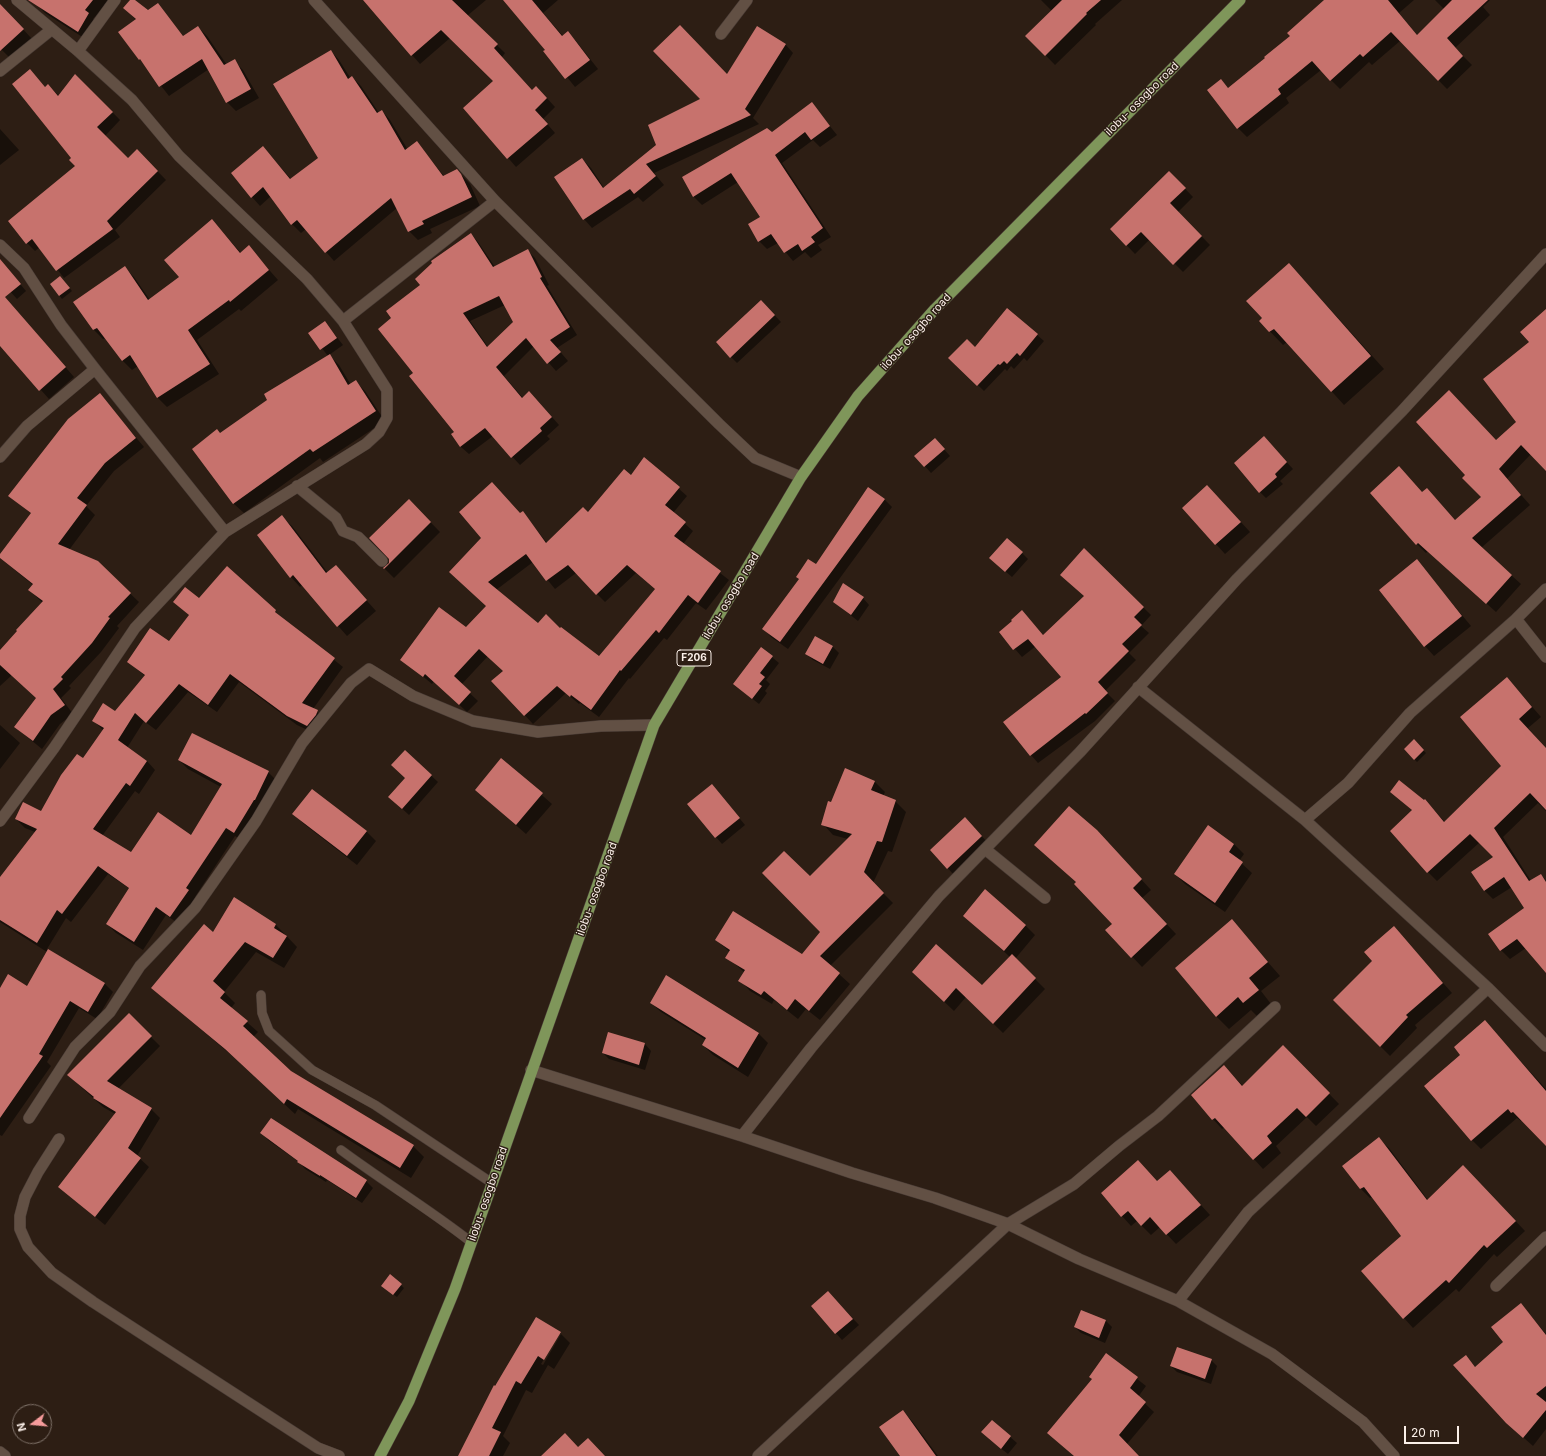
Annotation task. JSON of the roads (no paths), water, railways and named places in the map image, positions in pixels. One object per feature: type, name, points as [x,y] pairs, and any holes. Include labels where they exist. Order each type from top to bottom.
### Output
[{"type":"main road","name":"ilobu- osogbo road","points":[[380,1456],[409,1401],[455,1289],[531,1070],[640,770],[654,725],[801,478],[858,396],[935,309],[1240,0]]},
{"type":"street","points":[[0,821],[54,748],[135,628],[225,532],[366,444],[379,432],[387,418],[387,390],[343,321],[306,279],[179,156],[132,100],[78,51],[51,30],[17,0]]},
{"type":"street","points":[[78,51],[115,0]]},
{"type":"street","points":[[314,0],[495,201],[755,458],[801,478]]},
{"type":"street","points":[[721,34],[747,0]]},
{"type":"street","points":[[0,71],[51,30]]},
{"type":"street","points":[[343,321],[495,201]]},
{"type":"street","points":[[0,246],[24,268],[62,325],[95,369],[225,532]]},
{"type":"street","points":[[742,1136],[812,1048],[939,896],[1080,752],[1237,579],[1402,411],[1546,254]]},
{"type":"street","points":[[0,457],[27,426],[95,369]]},
{"type":"street","points":[[298,486],[336,518],[343,531],[358,537],[382,561]]},
{"type":"street","points":[[1305,820],[1348,784],[1410,713],[1516,619],[1546,589]]},
{"type":"street","points":[[1516,619],[1546,658]]},
{"type":"street","points":[[29,1118],[75,1047],[110,1012],[140,966],[195,908],[256,821],[302,743],[351,683],[369,669],[413,696],[473,721],[538,732],[601,726],[654,725]]},
{"type":"street","points":[[1138,687],[1305,820],[1488,988],[1546,1046]]},
{"type":"street","points":[[985,849],[1044,898]]},
{"type":"street","points":[[1178,1301],[1248,1212],[1488,988]]},
{"type":"street","points":[[758,1456],[1008,1224],[1074,1184],[1119,1146],[1158,1116],[1275,1007]]},
{"type":"street","points":[[531,1070],[742,1136],[852,1174],[935,1198],[1008,1224],[1079,1259],[1178,1301],[1272,1354],[1363,1422],[1394,1456]]},
{"type":"street","points":[[60,1139],[38,1172],[25,1197],[20,1216],[20,1229],[28,1247],[52,1273],[93,1302],[318,1448],[339,1456]]},
{"type":"street","points":[[1496,1286],[1546,1237]]},
{"type":"street","points":[[0,1452],[5,1456]]},
{"type":"lane","points":[[262,995],[262,1013],[269,1031],[312,1070],[375,1105],[492,1183]]},
{"type":"lane","points":[[341,1150],[382,1181],[439,1216],[471,1242]]}]
